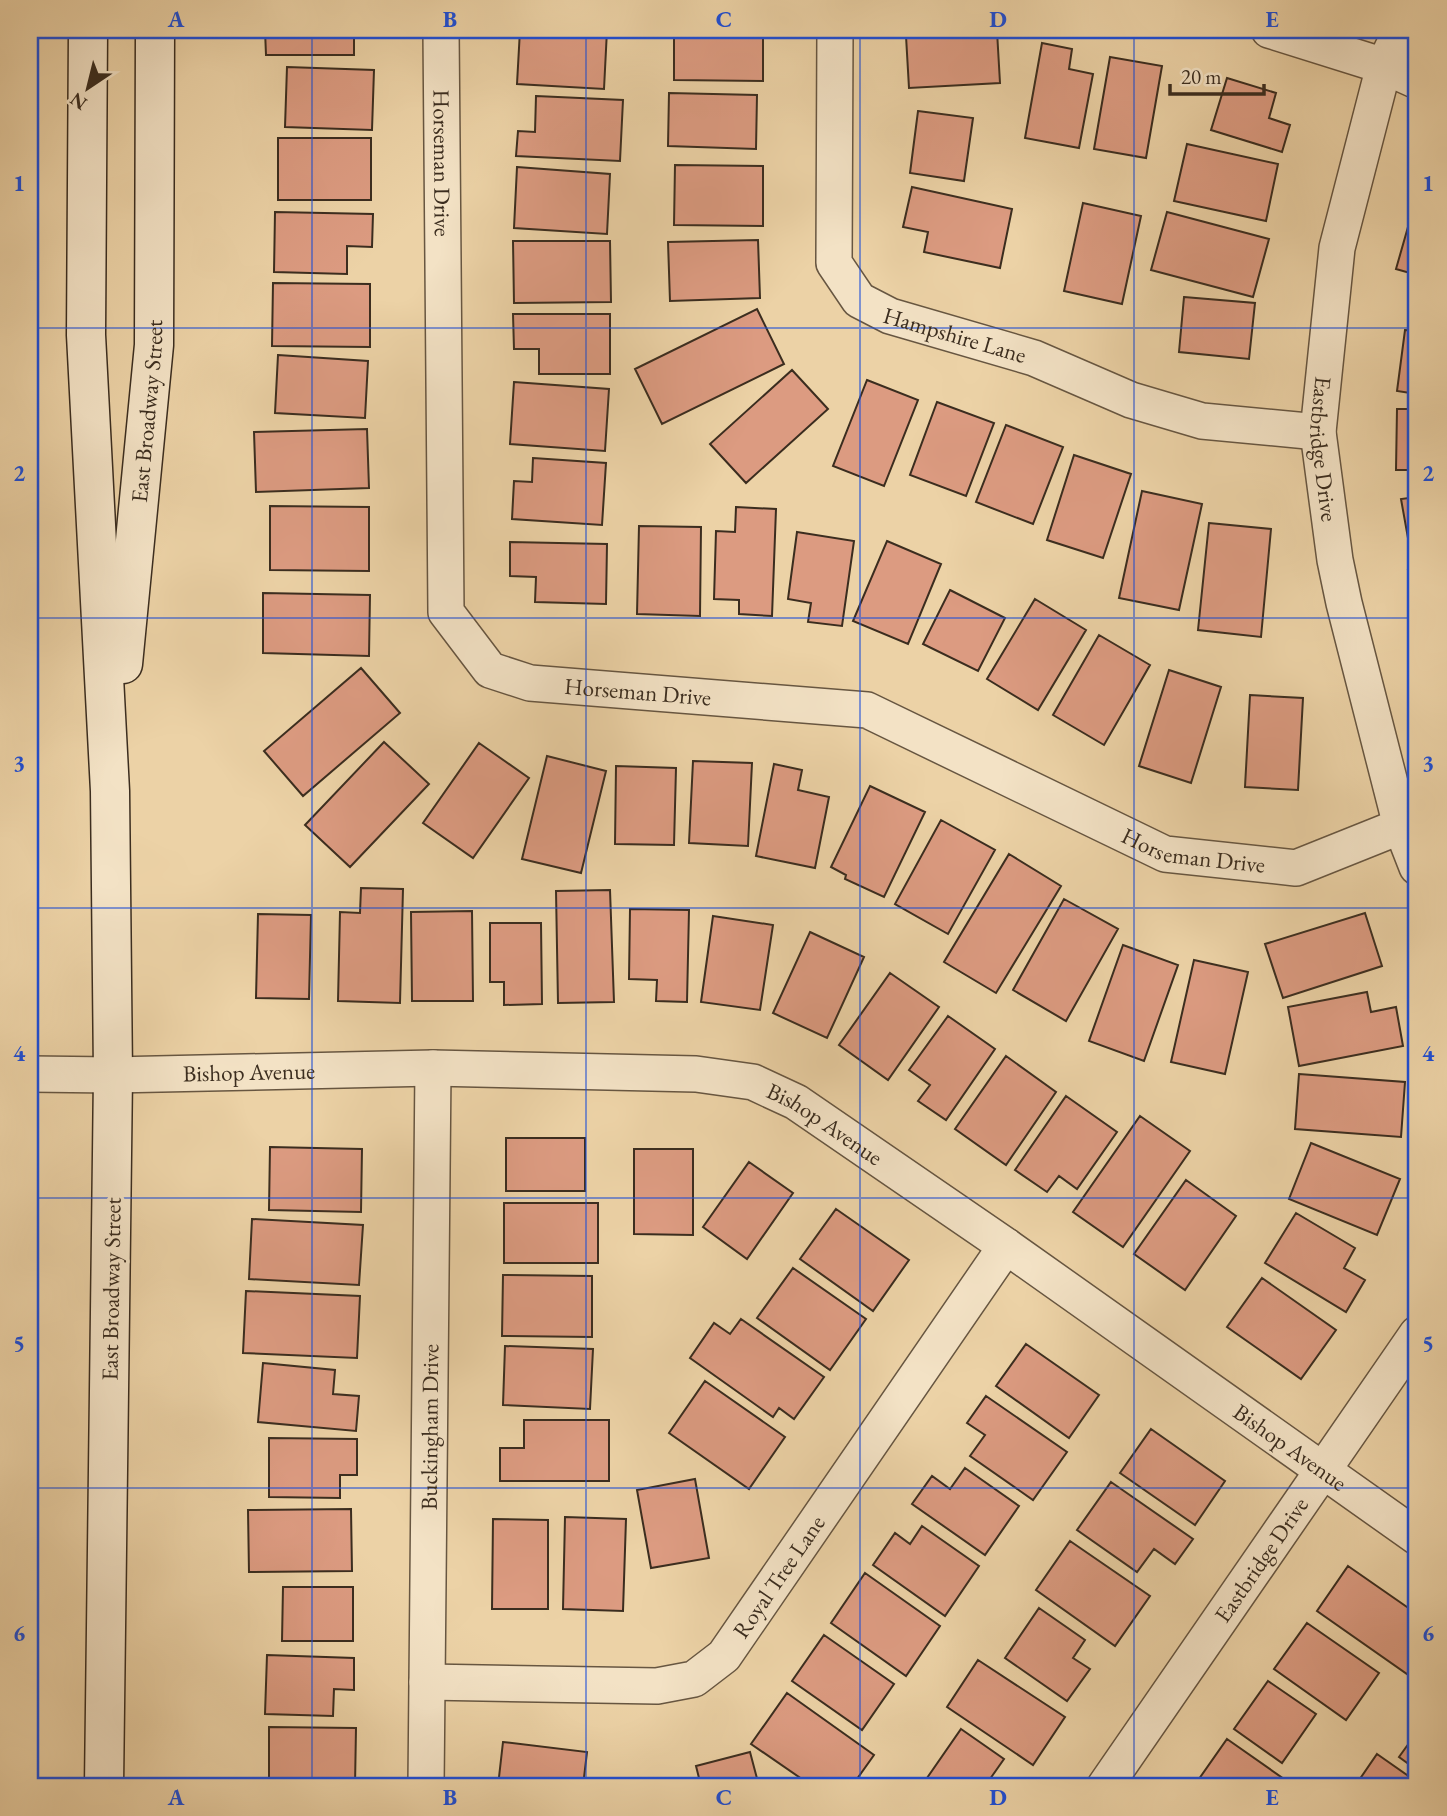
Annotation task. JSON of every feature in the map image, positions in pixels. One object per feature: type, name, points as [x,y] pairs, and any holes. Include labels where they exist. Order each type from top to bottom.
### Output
[{"type":"main road","name":"East Broadway Street","points":[[88,30],[86,335],[110,791],[113,1075],[104,1786]]},
{"type":"main road","name":"East Broadway Street","points":[[110,791],[154,345],[155,30]]},
{"type":"street","name":"Horseman Drive","points":[[441,30],[446,612],[490,670],[530,683],[867,710],[1165,854],[1296,868],[1401,826]]},
{"type":"street","name":"Hampshire Lane","points":[[835,30],[834,263],[859,300],[890,316],[1034,358],[1131,400],[1202,421],[1318,432]]},
{"type":"street","points":[[1269,30],[1384,65],[1417,81]]},
{"type":"street","name":"Eastbridge Drive","points":[[1401,30],[1384,65],[1337,247],[1318,432],[1335,559],[1344,603],[1401,826],[1417,867]]},
{"type":"street","name":"Bishop Avenue","points":[[30,1074],[113,1075],[433,1068],[696,1074],[753,1082],[796,1102],[1006,1246],[1417,1537]]},
{"type":"street","name":"Buckingham Drive","points":[[426,1786],[433,1068]]},
{"type":"street","name":"Royal Tree Lane","points":[[427,1682],[657,1686],[694,1679],[724,1656],[1006,1246]]},
{"type":"street","name":"Eastbridge Drive","points":[[1105,1786],[1417,1334]]},
{"type":"building","points":[[265,30],[354,30],[354,55],[266,55]]},
{"type":"building","points":[[520,30],[607,30],[604,89],[517,84]]},
{"type":"building","points":[[674,30],[763,30],[763,81],[674,80]]},
{"type":"building","points":[[997,31],[1000,83],[909,88],[906,36]]},
{"type":"building","points":[[1042,43],[1072,49],[1069,69],[1093,74],[1079,148],[1025,138]]},
{"type":"building","points":[[1110,57],[1162,66],[1146,158],[1094,149]]},
{"type":"building","points":[[287,67],[374,70],[372,130],[285,127]]},
{"type":"building","points":[[1227,78],[1276,93],[1269,118],[1290,125],[1282,152],[1211,130]]},
{"type":"building","points":[[669,93],[757,95],[756,149],[668,146]]},
{"type":"building","points":[[536,96],[623,100],[620,161],[516,156],[518,131],[535,132]]},
{"type":"building","points":[[918,111],[973,118],[964,181],[910,173]]},
{"type":"building","points":[[278,138],[371,138],[371,200],[278,200]]},
{"type":"building","points":[[1187,144],[1278,164],[1266,221],[1174,201]]},
{"type":"building","points":[[675,165],[763,166],[763,226],[674,225]]},
{"type":"building","points":[[517,167],[610,174],[607,234],[514,228]]},
{"type":"building","points":[[912,187],[1012,209],[1000,268],[924,252],[928,232],[903,227]]},
{"type":"building","points":[[1417,200],[1417,275],[1396,269]]},
{"type":"building","points":[[1083,203],[1141,216],[1122,304],[1064,291]]},
{"type":"building","points":[[275,212],[373,214],[372,247],[347,246],[347,274],[274,272]]},
{"type":"building","points":[[1167,212],[1269,239],[1253,297],[1151,270]]},
{"type":"building","points":[[758,240],[760,298],[670,301],[668,242]]},
{"type":"building","points":[[513,241],[610,241],[611,302],[514,303]]},
{"type":"building","points":[[273,283],[370,284],[370,347],[272,346]]},
{"type":"building","points":[[1184,297],[1255,303],[1249,359],[1179,352]]},
{"type":"building","points":[[757,309],[784,364],[662,424],[635,369]]},
{"type":"building","points":[[513,314],[610,314],[610,374],[539,374],[539,349],[514,349]]},
{"type":"building","points":[[1405,330],[1417,331],[1417,394],[1397,391]]},
{"type":"building","points":[[278,355],[368,361],[365,418],[275,413]]},
{"type":"building","points":[[792,370],[828,409],[746,483],[710,444]]},
{"type":"building","points":[[867,380],[918,400],[884,486],[833,466]]},
{"type":"building","points":[[514,382],[609,389],[605,451],[510,444]]},
{"type":"building","points":[[937,402],[994,423],[966,496],[910,475]]},
{"type":"building","points":[[1397,409],[1417,409],[1417,470],[1396,470]]},
{"type":"building","points":[[1006,425],[1063,447],[1033,524],[976,502]]},
{"type":"building","points":[[367,429],[369,488],[256,492],[254,432]]},
{"type":"building","points":[[1074,455],[1131,474],[1103,558],[1047,540]]},
{"type":"building","points":[[533,458],[606,463],[602,525],[512,519],[514,481],[532,482]]},
{"type":"building","points":[[1142,491],[1202,504],[1179,610],[1119,598]]},
{"type":"building","points":[[1417,497],[1417,553],[1411,555],[1401,499]]},
{"type":"building","points":[[270,506],[369,507],[369,571],[270,570]]},
{"type":"building","points":[[736,507],[776,509],[772,616],[739,614],[739,600],[714,599],[716,531],[735,532]]},
{"type":"building","points":[[1209,523],[1271,529],[1261,637],[1198,630]]},
{"type":"building","points":[[639,526],[701,527],[700,616],[637,614]]},
{"type":"building","points":[[797,532],[854,541],[842,626],[808,622],[811,603],[788,599]]},
{"type":"building","points":[[887,541],[941,564],[908,644],[853,621]]},
{"type":"building","points":[[510,542],[607,544],[606,604],[535,602],[536,577],[510,576]]},
{"type":"building","points":[[1417,569],[1417,620],[1408,570]]},
{"type":"building","points":[[950,590],[1005,618],[978,671],[923,644]]},
{"type":"building","points":[[263,593],[370,595],[369,656],[263,653]]},
{"type":"building","points":[[1035,599],[1086,630],[1038,710],[987,679]]},
{"type":"building","points":[[1099,635],[1150,665],[1104,745],[1053,715]]},
{"type":"building","points":[[361,668],[400,713],[303,796],[264,751]]},
{"type":"building","points":[[1169,670],[1221,687],[1191,783],[1139,766]]},
{"type":"building","points":[[1250,695],[1303,698],[1298,790],[1245,787]]},
{"type":"building","points":[[384,742],[429,784],[350,867],[305,825]]},
{"type":"building","points":[[479,743],[529,778],[473,858],[423,823]]},
{"type":"building","points":[[547,756],[606,771],[581,873],[522,859]]},
{"type":"building","points":[[693,761],[752,763],[748,846],[689,843]]},
{"type":"building","points":[[774,764],[802,770],[798,790],[829,797],[815,868],[756,856]]},
{"type":"building","points":[[616,766],[676,768],[674,845],[615,844]]},
{"type":"building","points":[[870,786],[925,812],[884,897],[845,879],[846,875],[831,867]]},
{"type":"building","points":[[941,820],[995,850],[948,934],[895,904]]},
{"type":"building","points":[[1009,854],[1061,886],[996,993],[944,962]]},
{"type":"building","points":[[361,888],[403,889],[400,1003],[338,1001],[340,912],[360,913]]},
{"type":"building","points":[[610,890],[614,1002],[558,1003],[556,891]]},
{"type":"building","points":[[1064,899],[1118,929],[1066,1021],[1013,990]]},
{"type":"building","points":[[630,909],[689,910],[687,1002],[656,1001],[657,980],[629,979]]},
{"type":"building","points":[[472,911],[473,1001],[412,1001],[411,912]]},
{"type":"building","points":[[1365,913],[1382,966],[1283,998],[1265,944]]},
{"type":"building","points":[[258,914],[311,915],[309,999],[256,998]]},
{"type":"building","points":[[713,916],[773,925],[760,1010],[701,1002]]},
{"type":"building","points":[[490,923],[541,923],[542,1004],[504,1005],[504,982],[490,982]]},
{"type":"building","points":[[810,932],[864,957],[827,1038],[773,1013]]},
{"type":"building","points":[[1123,945],[1178,965],[1144,1061],[1089,1041]]},
{"type":"building","points":[[1194,960],[1248,972],[1225,1074],[1171,1062]]},
{"type":"building","points":[[890,973],[939,1007],[888,1080],[839,1045]]},
{"type":"building","points":[[1367,992],[1371,1012],[1396,1007],[1403,1046],[1299,1066],[1288,1007]]},
{"type":"building","points":[[948,1016],[995,1049],[946,1120],[918,1101],[930,1085],[909,1070]]},
{"type":"building","points":[[1006,1056],[1056,1092],[1006,1165],[955,1129]]},
{"type":"building","points":[[1299,1074],[1405,1082],[1401,1137],[1295,1129]]},
{"type":"building","points":[[1066,1096],[1117,1132],[1077,1189],[1059,1176],[1047,1192],[1015,1170]]},
{"type":"building","points":[[1140,1116],[1190,1151],[1123,1247],[1073,1212]]},
{"type":"building","points":[[506,1138],[585,1138],[585,1191],[506,1191]]},
{"type":"building","points":[[1311,1143],[1400,1179],[1377,1235],[1289,1199]]},
{"type":"building","points":[[270,1147],[362,1149],[361,1212],[269,1210]]},
{"type":"building","points":[[634,1149],[693,1149],[693,1235],[634,1234]]},
{"type":"building","points":[[749,1162],[793,1193],[747,1259],[703,1227]]},
{"type":"building","points":[[1186,1180],[1236,1216],[1185,1290],[1134,1254]]},
{"type":"building","points":[[504,1203],[598,1203],[598,1263],[504,1263]]},
{"type":"building","points":[[836,1209],[909,1260],[873,1311],[800,1259]]},
{"type":"building","points":[[1296,1213],[1355,1248],[1344,1268],[1365,1280],[1346,1312],[1265,1263]]},
{"type":"building","points":[[252,1219],[363,1225],[359,1285],[249,1279]]},
{"type":"building","points":[[793,1268],[866,1319],[830,1370],[757,1318]]},
{"type":"building","points":[[503,1275],[592,1276],[592,1337],[502,1336]]},
{"type":"building","points":[[1262,1278],[1336,1330],[1301,1379],[1227,1327]]},
{"type":"building","points":[[246,1291],[360,1296],[357,1358],[243,1353]]},
{"type":"building","points":[[741,1319],[824,1377],[794,1419],[779,1408],[773,1417],[690,1358],[714,1323],[730,1334]]},
{"type":"building","points":[[1026,1344],[1099,1395],[1069,1438],[996,1386]]},
{"type":"building","points":[[505,1346],[593,1349],[590,1409],[503,1405]]},
{"type":"building","points":[[263,1363],[335,1370],[333,1394],[359,1396],[356,1431],[258,1422]]},
{"type":"building","points":[[705,1381],[785,1437],[749,1489],[669,1433]]},
{"type":"building","points":[[986,1396],[1067,1452],[1033,1500],[970,1456],[985,1435],[967,1423]]},
{"type":"building","points":[[524,1420],[609,1420],[609,1481],[500,1481],[500,1448],[524,1448]]},
{"type":"building","points":[[1151,1429],[1225,1481],[1195,1525],[1120,1473]]},
{"type":"building","points":[[269,1438],[357,1439],[357,1475],[340,1475],[340,1498],[269,1497]]},
{"type":"building","points":[[965,1468],[1019,1506],[985,1555],[912,1504],[932,1476],[950,1489]]},
{"type":"building","points":[[695,1479],[709,1558],[651,1568],[637,1490]]},
{"type":"building","points":[[1111,1482],[1193,1539],[1175,1564],[1154,1549],[1137,1572],[1077,1530]]},
{"type":"building","points":[[351,1509],[352,1571],[249,1572],[248,1510]]},
{"type":"building","points":[[565,1517],[626,1519],[623,1611],[563,1609]]},
{"type":"building","points":[[493,1519],[548,1520],[548,1609],[492,1609]]},
{"type":"building","points":[[922,1526],[979,1566],[945,1616],[873,1565],[895,1533],[910,1544]]},
{"type":"building","points":[[1070,1541],[1150,1596],[1115,1646],[1036,1590]]},
{"type":"building","points":[[1348,1566],[1417,1614],[1417,1660],[1407,1674],[1317,1611]]},
{"type":"building","points":[[865,1573],[940,1626],[906,1676],[831,1623]]},
{"type":"building","points":[[283,1587],[353,1587],[353,1641],[282,1641]]},
{"type":"building","points":[[1039,1608],[1085,1640],[1073,1658],[1090,1669],[1067,1701],[1005,1658]]},
{"type":"building","points":[[1307,1623],[1379,1673],[1346,1720],[1274,1669]]},
{"type":"building","points":[[824,1635],[894,1684],[862,1730],[792,1681]]},
{"type":"building","points":[[267,1655],[354,1658],[354,1690],[334,1689],[333,1716],[265,1714]]},
{"type":"building","points":[[978,1660],[1065,1717],[1033,1765],[947,1707]]},
{"type":"building","points":[[1268,1681],[1316,1714],[1282,1763],[1234,1729]]},
{"type":"building","points":[[787,1693],[874,1755],[852,1786],[812,1786],[751,1744]]},
{"type":"building","points":[[269,1727],[356,1728],[355,1786],[269,1786]]},
{"type":"building","points":[[961,1729],[1004,1759],[990,1779],[1001,1786],[938,1786],[927,1778]]},
{"type":"building","points":[[1417,1732],[1417,1770],[1399,1757]]},
{"type":"building","points":[[1227,1739],[1294,1786],[1194,1786]]},
{"type":"building","points":[[503,1742],[587,1752],[583,1786],[498,1786]]},
{"type":"building","points":[[750,1752],[759,1786],[701,1786],[696,1766]]},
{"type":"building","points":[[1377,1754],[1417,1782],[1417,1786],[1355,1786]]},
{"type":"building","points":[[908,1779],[919,1786],[903,1786]]},
{"type":"building","points":[[686,1784],[687,1786],[636,1786]]}]
